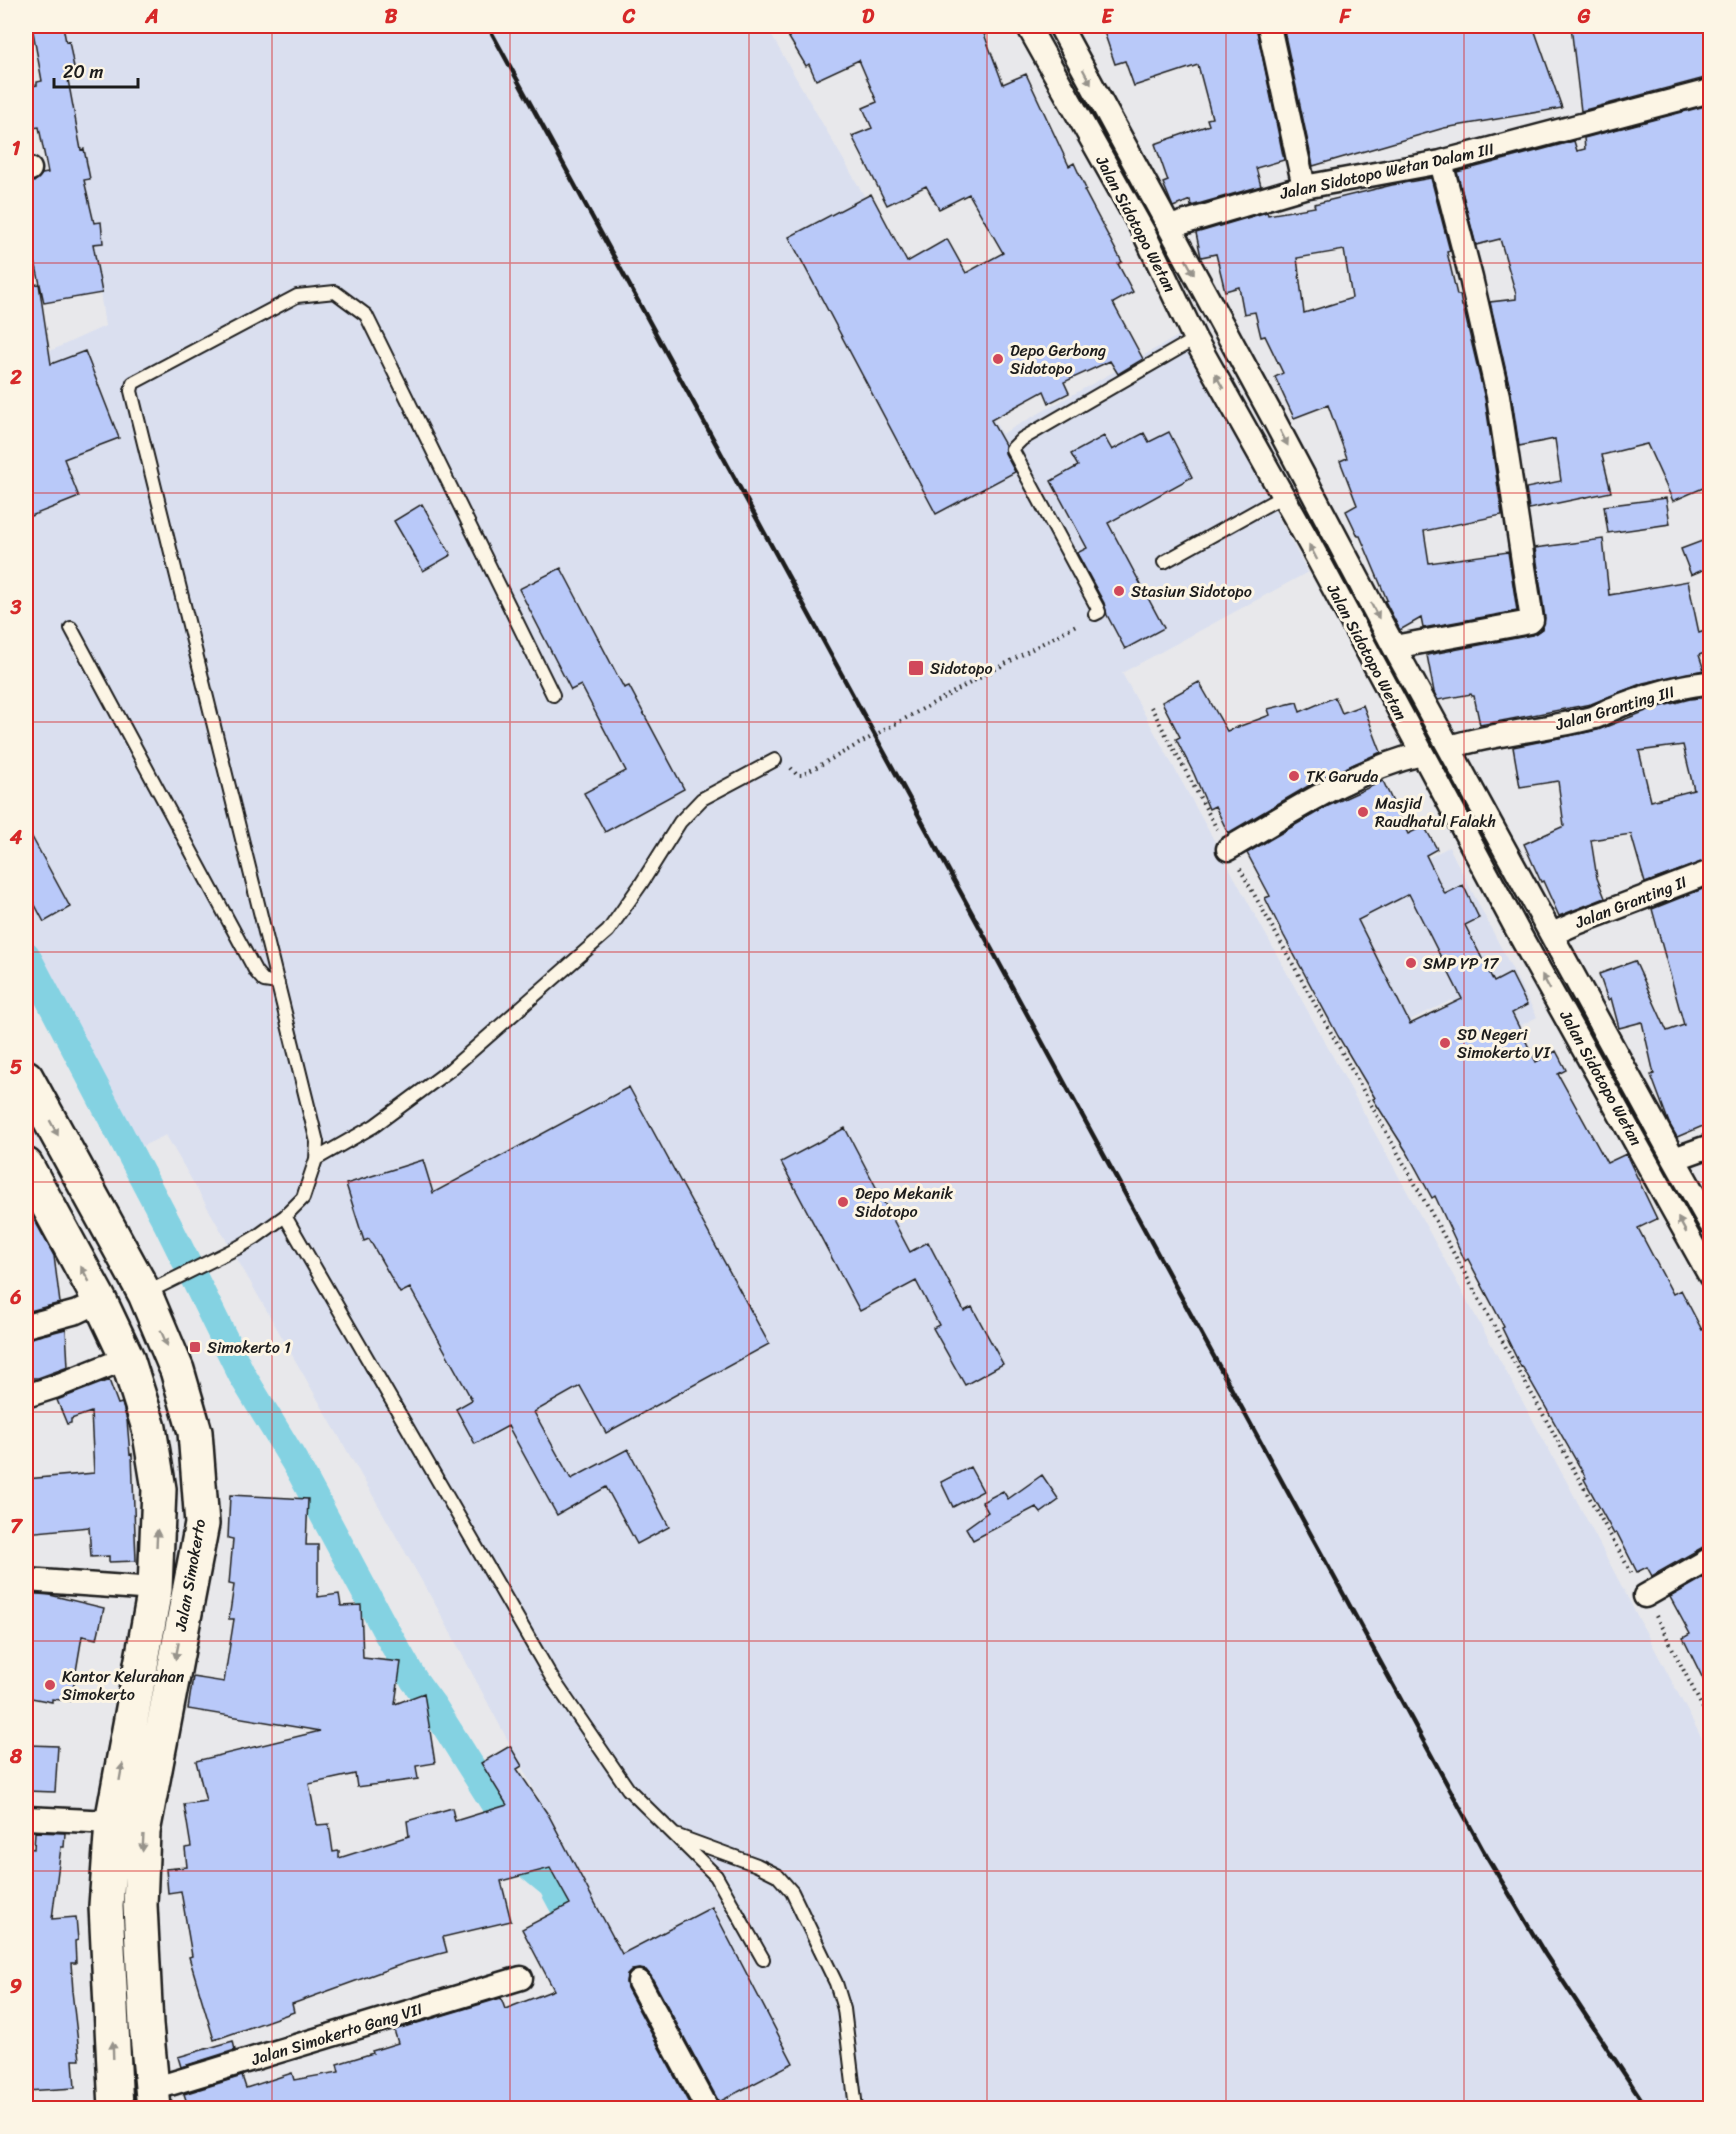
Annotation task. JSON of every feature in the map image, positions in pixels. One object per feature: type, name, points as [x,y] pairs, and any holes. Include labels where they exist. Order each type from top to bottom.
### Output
[{"type":"highway","name":"Jalan Simokerto","points":[[26,1077],[158,1287],[177,1370],[195,1432],[202,1524],[143,1832],[140,1905],[146,2025],[154,2099]]},
{"type":"highway","name":"Jalan Simokerto","points":[[26,1165],[100,1301],[127,1358],[149,1428],[159,1489],[154,1589],[112,1822],[106,1906],[116,2109]]},
{"type":"street","name":"Jalan Sidotopo Wetan","points":[[1028,26],[1144,233],[1195,339],[1283,496],[1421,754],[1710,1276]]},
{"type":"street","name":"Jalan Sidotopo Wetan","points":[[1059,26],[1273,418],[1394,647],[1710,1222]]},
{"type":"street","points":[[1269,26],[1304,187]]},
{"type":"street","name":"Jalan Sidotopo Wetan Dalam III","points":[[1169,227],[1304,187],[1441,162],[1710,91]]},
{"type":"street","points":[[1394,647],[1531,621],[1498,396],[1441,162]]},
{"type":"street","name":"Jalan Granting III","points":[[1450,747],[1479,738],[1550,727],[1598,716],[1648,697],[1710,683]]},
{"type":"street","points":[[1228,849],[1322,794],[1393,760],[1421,754]]},
{"type":"street","name":"Jalan Granting II","points":[[1552,934],[1710,872]]},
{"type":"street","points":[[1674,1159],[1710,1146]]},
{"type":"street","points":[[26,1326],[77,1312],[100,1301]]},
{"type":"street","points":[[26,1396],[127,1358]]},
{"type":"street","points":[[1645,1596],[1710,1559]]},
{"type":"street","points":[[26,1580],[154,1589]]},
{"type":"street","points":[[26,1818],[112,1822]]},
{"type":"street","name":"Jalan Simokerto Gang VII","points":[[154,2099],[521,1978]]},
{"type":"street","points":[[639,1982],[707,2109]]},
{"type":"lane","points":[[158,1287],[256,1237],[285,1216],[303,1198],[316,1159],[317,1142],[131,391],[134,383],[297,296],[335,292],[358,309],[366,315],[553,695]]},
{"type":"lane","points":[[1095,614],[1099,612],[1097,607],[1012,449],[1022,438],[1195,339]]},
{"type":"lane","points":[[1164,562],[1283,496]]},
{"type":"lane","points":[[71,628],[256,972],[264,981],[278,983]]},
{"type":"lane","points":[[316,1159],[374,1126],[451,1069],[608,931],[680,822],[702,799],[776,760]]},
{"type":"lane","points":[[285,1216],[552,1678],[628,1789],[716,1876],[762,1959]]},
{"type":"lane","points":[[671,1833],[757,1864],[777,1875],[792,1892],[836,1983],[844,2009],[856,2109]]},
{"type":"path","points":[[776,760],[781,757],[797,775],[802,775],[1095,614]]},
{"type":"path","points":[[1151,707],[1645,1596],[1710,1722]]},
{"type":"shaded area","points":[[61,26],[766,26],[1002,434],[1180,335],[1308,572],[1122,673],[1569,1486],[1710,1754],[1710,2108],[703,2108],[439,1611],[166,1135],[134,1150],[26,954],[26,362],[105,326]]},
{"type":"shaded area","name":"SMP YP 17","points":[[1449,847],[1537,1017],[1478,1048],[1452,1000],[1410,1020],[1420,1042],[1295,926]]},
{"type":"building","points":[[32,26],[63,26],[66,42],[69,41],[74,68],[66,69],[81,150],[84,149],[90,179],[84,180],[94,223],[101,222],[103,243],[93,244],[102,293],[44,303],[33,252],[26,193],[26,183],[34,182],[42,174],[48,173],[39,127],[26,129],[26,87],[37,85],[37,82],[42,81]]},
{"type":"building","points":[[782,26],[981,26],[1003,84],[1026,74],[1069,166],[1074,163],[1086,189],[1084,190],[1122,262],[1118,264],[1133,292],[1113,303],[1143,359],[1118,374],[1110,361],[1064,382],[1069,393],[1049,403],[1044,391],[991,420],[1005,445],[1005,453],[1015,472],[936,514],[789,237],[871,194],[907,262],[947,239],[966,273],[1003,253],[969,194],[939,209],[926,186],[887,205],[852,136],[872,128],[863,108],[877,102],[859,60],[816,80],[809,64],[806,66]]},
{"type":"building","points":[[1102,26],[1256,26],[1284,160],[1256,168],[1261,186],[1191,206],[1190,200],[1173,207],[1163,183],[1168,181],[1155,144],[1209,125],[1207,119],[1212,118],[1198,65],[1134,86],[1125,61],[1115,64]]},
{"type":"building","points":[[1283,26],[1417,26],[1419,32],[1453,26],[1533,26],[1562,108],[1444,128],[1313,166]]},
{"type":"building","points":[[1571,26],[1710,26],[1710,74],[1705,75],[1705,78],[1581,111]]},
{"type":"building","points":[[1709,105],[1710,485],[1673,501],[1647,444],[1602,455],[1611,492],[1529,509],[1526,488],[1561,481],[1555,439],[1519,446],[1511,393],[1490,302],[1516,299],[1516,294],[1500,239],[1476,245],[1457,172],[1574,141],[1577,151],[1585,149],[1584,138]]},
{"type":"building","points":[[1431,178],[1450,251],[1447,252],[1457,295],[1460,295],[1463,306],[1485,399],[1502,515],[1424,531],[1429,563],[1508,552],[1517,611],[1423,628],[1421,618],[1400,630],[1385,601],[1387,600],[1360,536],[1346,511],[1357,505],[1340,461],[1347,458],[1328,405],[1294,418],[1275,377],[1283,373],[1265,336],[1261,337],[1255,312],[1244,314],[1239,287],[1225,291],[1216,254],[1201,257],[1196,233],[1267,212],[1268,215],[1315,207],[1314,204]],"holes":[[[1344,250],[1352,298],[1304,313],[1297,258]]]},
{"type":"building","points":[[39,284],[51,364],[85,351],[119,438],[64,459],[79,497],[26,518],[26,285]]},
{"type":"building","points":[[1169,432],[1192,477],[1108,523],[1164,628],[1125,649],[1077,553],[1087,548],[1051,481],[1078,466],[1071,454],[1104,436],[1112,450],[1144,433],[1149,442]]},
{"type":"building","points":[[1666,498],[1670,524],[1608,533],[1604,506]]},
{"type":"building","points":[[422,504],[451,555],[423,571],[394,521]]},
{"type":"building","points":[[1710,538],[1710,567],[1691,575],[1681,549]]},
{"type":"building","points":[[1603,539],[1609,595],[1688,581],[1699,633],[1710,629],[1710,651],[1699,655],[1704,670],[1643,683],[1591,704],[1480,725],[1474,696],[1471,694],[1438,700],[1434,692],[1427,655],[1532,635],[1542,629],[1545,618],[1535,548]]},
{"type":"building","points":[[561,568],[624,688],[629,686],[684,789],[605,832],[584,793],[626,771],[581,685],[571,690],[519,589]]},
{"type":"building","points":[[1199,682],[1227,731],[1270,715],[1268,709],[1297,702],[1300,712],[1335,697],[1342,713],[1363,705],[1381,752],[1315,782],[1228,833],[1215,806],[1209,809],[1176,739],[1180,737],[1162,702]]},
{"type":"building","points":[[1710,697],[1710,859],[1645,883],[1631,834],[1591,840],[1597,878],[1605,898],[1559,916],[1524,844],[1564,826],[1558,781],[1520,787],[1513,747],[1598,730],[1651,709],[1690,699]],"holes":[[[1683,745],[1694,790],[1651,801],[1639,751]]]},
{"type":"building","points":[[1383,781],[1408,834],[1424,826],[1437,849],[1426,855],[1445,894],[1463,885],[1479,918],[1465,925],[1494,982],[1511,973],[1527,1005],[1512,1013],[1536,1062],[1556,1051],[1566,1070],[1558,1074],[1607,1163],[1626,1154],[1657,1219],[1638,1228],[1673,1294],[1681,1290],[1702,1330],[1710,1326],[1710,1546],[1703,1547],[1652,1576],[1647,1567],[1637,1572],[1617,1533],[1614,1534],[1584,1479],[1586,1478],[1521,1367],[1502,1328],[1504,1327],[1468,1259],[1465,1261],[1435,1196],[1432,1198],[1408,1154],[1373,1099],[1375,1098],[1338,1036],[1265,898],[1270,896],[1247,853],[1328,806]],"holes":[[[1409,894],[1462,999],[1410,1024],[1358,920]]]},
{"type":"building","points":[[26,826],[70,907],[44,922],[26,888]]},
{"type":"building","points":[[1710,886],[1710,1123],[1677,1137],[1669,1123],[1651,1075],[1654,1074],[1642,1022],[1619,1028],[1611,998],[1608,1000],[1599,974],[1635,961],[1667,1031],[1684,1025],[1652,909]]},
{"type":"building","points":[[629,1087],[769,1344],[606,1433],[580,1386],[534,1412],[571,1479],[628,1449],[669,1527],[637,1544],[606,1487],[557,1515],[508,1426],[475,1444],[456,1409],[472,1400],[410,1288],[400,1293],[369,1239],[364,1241],[346,1184],[423,1160],[433,1193]]},
{"type":"building","name":"Depo Mekanik Sidotopo","points":[[845,1128],[910,1252],[928,1242],[964,1311],[972,1307],[1003,1364],[965,1385],[933,1328],[939,1325],[916,1281],[860,1311],[781,1162]]},
{"type":"building","points":[[35,1221],[54,1256],[60,1303],[26,1312],[26,1225]]},
{"type":"building","points":[[66,1329],[68,1367],[38,1378],[29,1378],[27,1339]]},
{"type":"building","points":[[109,1380],[118,1404],[122,1403],[127,1420],[130,1455],[132,1454],[136,1561],[109,1562],[109,1556],[91,1557],[89,1527],[26,1533],[26,1479],[94,1473],[91,1412],[71,1419],[71,1423],[67,1424],[57,1400]]},
{"type":"building","points":[[970,1467],[983,1491],[953,1507],[941,1482]]},
{"type":"building","points":[[1042,1475],[1059,1500],[1041,1513],[1036,1507],[973,1540],[966,1528],[988,1512],[982,1502],[1003,1491],[1008,1499]]},
{"type":"building","points":[[230,1495],[308,1499],[306,1545],[318,1545],[318,1597],[339,1594],[341,1606],[361,1605],[363,1658],[401,1662],[395,1704],[424,1693],[435,1763],[416,1766],[418,1779],[357,1787],[355,1774],[309,1784],[317,1825],[329,1824],[333,1852],[339,1851],[339,1858],[409,1836],[407,1821],[452,1808],[455,1821],[507,1805],[481,1763],[510,1746],[522,1766],[517,1769],[549,1816],[622,1954],[712,1907],[793,2063],[719,2102],[651,1976],[646,1970],[639,1969],[632,1970],[627,1975],[627,1988],[692,2109],[189,2109],[184,2094],[242,2076],[246,2088],[292,2073],[294,2080],[339,2072],[337,2064],[398,2043],[394,2030],[501,1998],[505,2009],[554,1990],[522,1929],[570,1904],[550,1868],[501,1881],[511,1921],[443,1937],[447,1952],[408,1962],[292,2004],[294,2012],[214,2040],[189,1957],[192,1956],[181,1891],[168,1893],[166,1869],[187,1867],[185,1848],[191,1847],[184,1804],[206,1801],[196,1761],[320,1731],[188,1709],[193,1677],[224,1682],[234,1619],[229,1619],[234,1585],[229,1584],[233,1539],[228,1538]]},
{"type":"building","points":[[1710,1574],[1710,1693],[1683,1638],[1690,1634],[1670,1597]]},
{"type":"building","points":[[26,1593],[50,1595],[104,1608],[97,1639],[82,1636],[71,1701],[52,1699],[52,1702],[26,1697]]},
{"type":"building","points":[[29,1745],[58,1746],[55,1792],[26,1791]]},
{"type":"building","points":[[35,1832],[65,1833],[64,1847],[61,1847],[52,1919],[76,1917],[78,1940],[75,1941],[76,1963],[71,1963],[80,2060],[73,2060],[75,2088],[26,2091],[26,1848],[34,1849]]},
{"type":"building","points":[[233,2041],[235,2050],[181,2067],[178,2057]]},
{"type":"waterway","points":[[26,955],[168,1225],[242,1375],[299,1469],[386,1631],[414,1680],[497,1808],[529,1866],[552,1885],[582,1941]]},
{"type":"railway","points":[[488,26],[1483,1850],[1545,1954],[1647,2108]]},
{"type":"place","name":"Depo Gerbong Sidotopo","points":[[998,359]]},
{"type":"place","name":"Stasiun Sidotopo","points":[[1119,591]]},
{"type":"place","name":"Sidotopo","points":[[916,668]]},
{"type":"place","name":"TK Garuda","points":[[1294,776]]},
{"type":"place","name":"Masjid Raudhatul Falakh","points":[[1363,812]]},
{"type":"place","name":"SMP YP 17","points":[[1411,963]]},
{"type":"place","name":"SD Negeri Simokerto VI","points":[[1445,1043]]},
{"type":"place","name":"Depo Mekanik Sidotopo","points":[[843,1202]]},
{"type":"place","name":"Simokerto 1","points":[[195,1347]]},
{"type":"place","name":"Kantor Kelurahan Simokerto","points":[[50,1685]]}]
